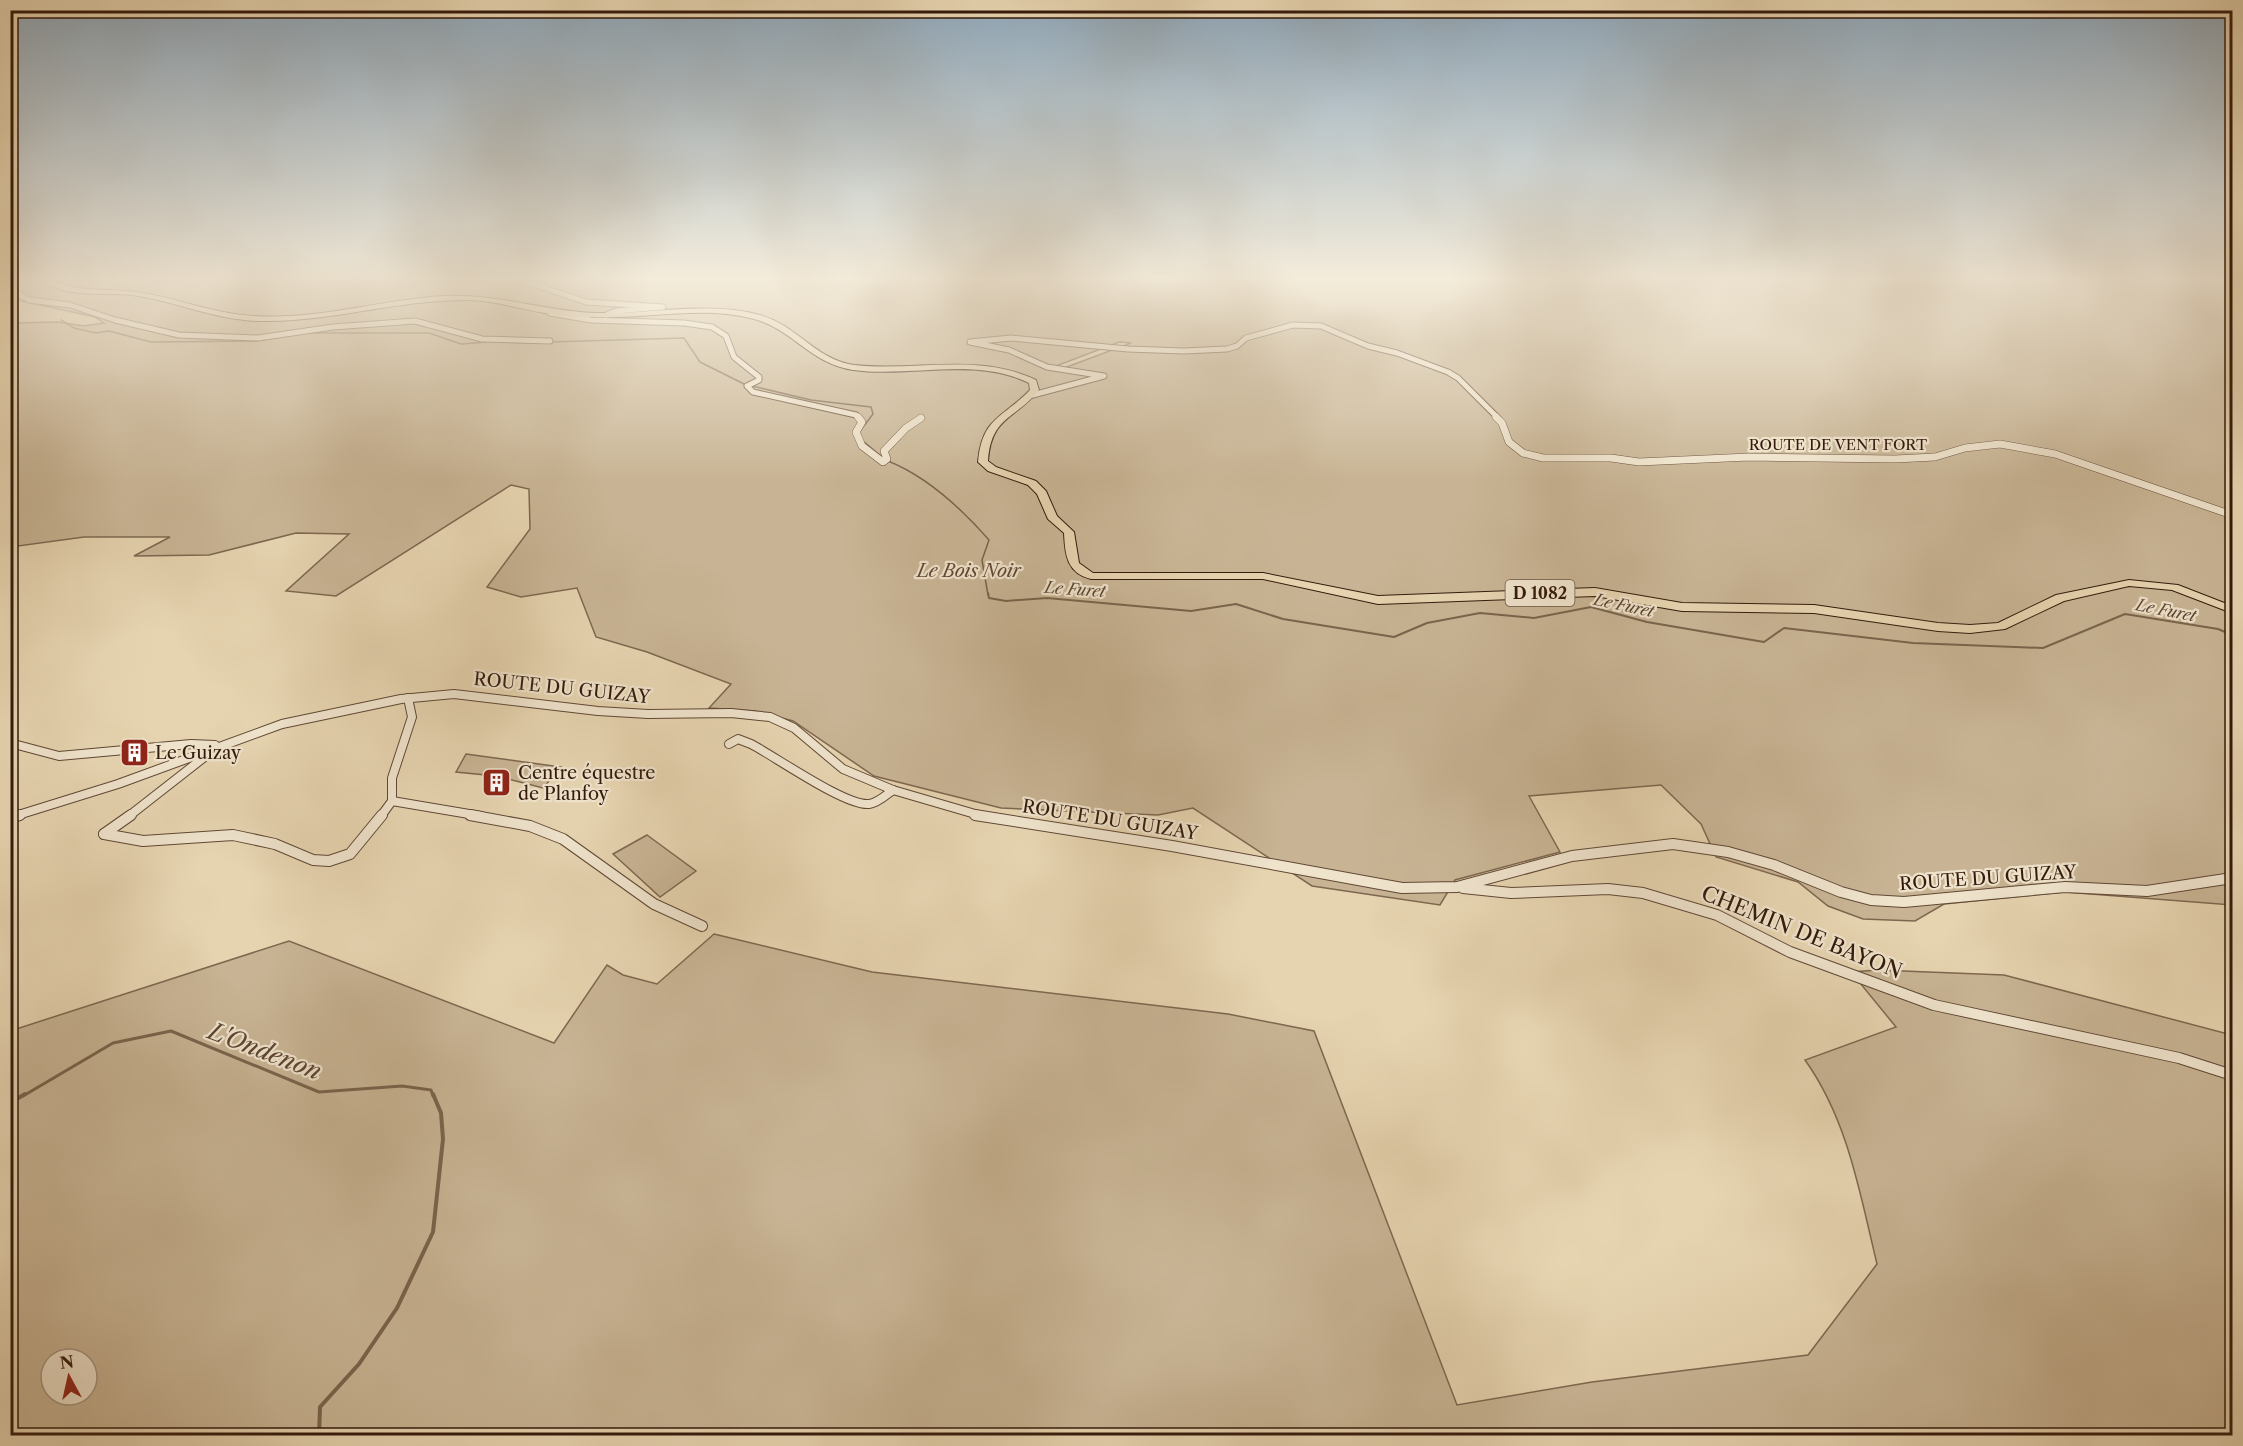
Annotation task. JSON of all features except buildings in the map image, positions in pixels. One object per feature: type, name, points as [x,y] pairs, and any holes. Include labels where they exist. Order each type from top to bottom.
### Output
[{"type":"main road","points":[[802,345],[817,357],[835,364],[868,368],[981,368],[1027,378],[1035,384],[1032,393]]},
{"type":"main road","name":"D 1082","points":[[1032,393],[1001,416],[992,426],[983,462],[992,469],[1018,476],[1039,488],[1052,517],[1069,532],[1072,564],[1079,571],[1091,576],[1263,576],[1286,579],[1345,595],[1389,601],[1595,592],[1682,607],[1814,609],[1938,627],[1970,629],[2001,626],[2060,598],[2129,583],[2174,587],[2232,609]]},
{"type":"street","points":[[730,345],[735,357],[759,377],[759,380],[748,386],[753,392],[860,417],[862,422],[856,432],[857,440],[864,449],[885,461],[886,447],[906,428],[921,418]]},
{"type":"street","name":"ROUTE DE VENT FORT","points":[[982,345],[1009,350],[1047,367],[1104,376],[1032,393]]},
{"type":"street","name":"ROUTE DE VENT FORT","points":[[1091,345],[1185,351],[1227,349],[1238,345]]},
{"type":"street","name":"ROUTE DE VENT FORT","points":[[1367,345],[1397,353],[1458,378],[1502,423],[1509,442],[1523,453],[1559,459],[1611,458],[1639,462],[1749,457],[1895,459],[1950,455],[1982,446],[2019,446],[2055,454],[2232,515]]},
{"type":"street","name":"ROUTE DU GUIZAY","points":[[10,818],[118,784],[218,745],[309,717],[408,698],[454,694],[607,712],[730,713],[770,717],[794,728],[843,769],[893,790],[979,816],[1172,846],[1402,888],[1456,887],[1572,856],[1647,845],[1673,844],[1736,854],[1774,865],[1841,892],[1871,900],[1904,902],[2065,887],[2147,891],[2232,878]]},
{"type":"street","points":[[218,745],[160,795],[104,834],[143,841],[233,835],[275,844],[313,860],[329,861],[356,849],[392,801],[392,778],[411,717],[408,698]]},
{"type":"street","points":[[729,744],[738,739],[758,745],[856,803],[869,804],[893,790]]},
{"type":"street","points":[[10,743],[59,756],[190,744],[218,745]]},
{"type":"street","points":[[392,801],[510,821],[550,833],[572,843],[646,899],[702,926]]},
{"type":"street","name":"CHEMIN DE BAYON","points":[[1456,887],[1511,893],[1608,889],[1643,893],[1716,915],[1790,952],[1934,1005],[2179,1058],[2232,1075]]},
{"type":"green space","name":"Le Bois Noir","points":[[11,345],[1110,345],[1056,366],[1064,368],[1124,345],[2232,345],[2232,905],[2065,892],[1944,904],[1915,921],[1863,919],[1828,906],[1798,882],[1716,857],[1701,824],[1661,785],[1529,796],[1560,852],[1455,880],[1440,905],[1312,886],[1193,808],[1158,815],[1001,808],[874,776],[793,721],[755,711],[709,708],[731,684],[647,652],[596,637],[577,588],[521,597],[487,587],[530,529],[529,489],[511,485],[336,596],[286,591],[349,534],[296,533],[209,555],[134,556],[170,537],[84,537],[11,547]]},
{"type":"green space","points":[[466,754],[561,767],[543,788],[496,776],[456,772]]},
{"type":"green space","points":[[647,835],[696,871],[660,897],[613,854]]},
{"type":"green space","points":[[714,934],[872,972],[1228,1014],[1314,1031],[1457,1405],[1592,1382],[1808,1355],[1877,1264],[1851,1158],[1842,1132],[1820,1083],[1805,1060],[1896,1027],[1851,972],[1878,970],[2004,975],[2232,1035],[2232,1435],[11,1435],[10,1031],[289,941],[554,1043],[607,965],[623,975],[657,984]]},
{"type":"waterway","name":"Le Furet","points":[[689,345],[700,362],[746,385]]},
{"type":"waterway","name":"Le Furet","points":[[752,386],[811,400],[871,407],[873,414],[860,431]]},
{"type":"waterway","name":"Le Furet","points":[[863,441],[881,456]]},
{"type":"waterway","name":"Le Furet","points":[[888,461],[917,476],[943,494],[989,540],[982,560],[988,595]]},
{"type":"waterway","name":"Le Furet","points":[[988,593],[989,598],[1006,601],[1047,598],[1191,611],[1236,604],[1283,619],[1394,637],[1427,623],[1480,613],[1534,618],[1591,607],[1647,622],[1764,642],[1784,628],[1913,643],[2043,648],[2125,614],[2218,629],[2232,635]]},
{"type":"waterway","name":"L'Ondenon","points":[[23,1096],[113,1043],[171,1031],[319,1092],[402,1086],[431,1090],[433,1096]]},
{"type":"waterway","name":"L'Ondenon","points":[[10,1103],[25,1094]]},
{"type":"waterway","name":"L'Ondenon","points":[[319,1436],[320,1407],[359,1364],[397,1308],[433,1232],[443,1139],[441,1113],[433,1094]]},
{"type":"place","name":"Le Guizay","points":[[134,753]]},
{"type":"place","name":"Centre équestre de Planfoy","points":[[497,783]]}]
